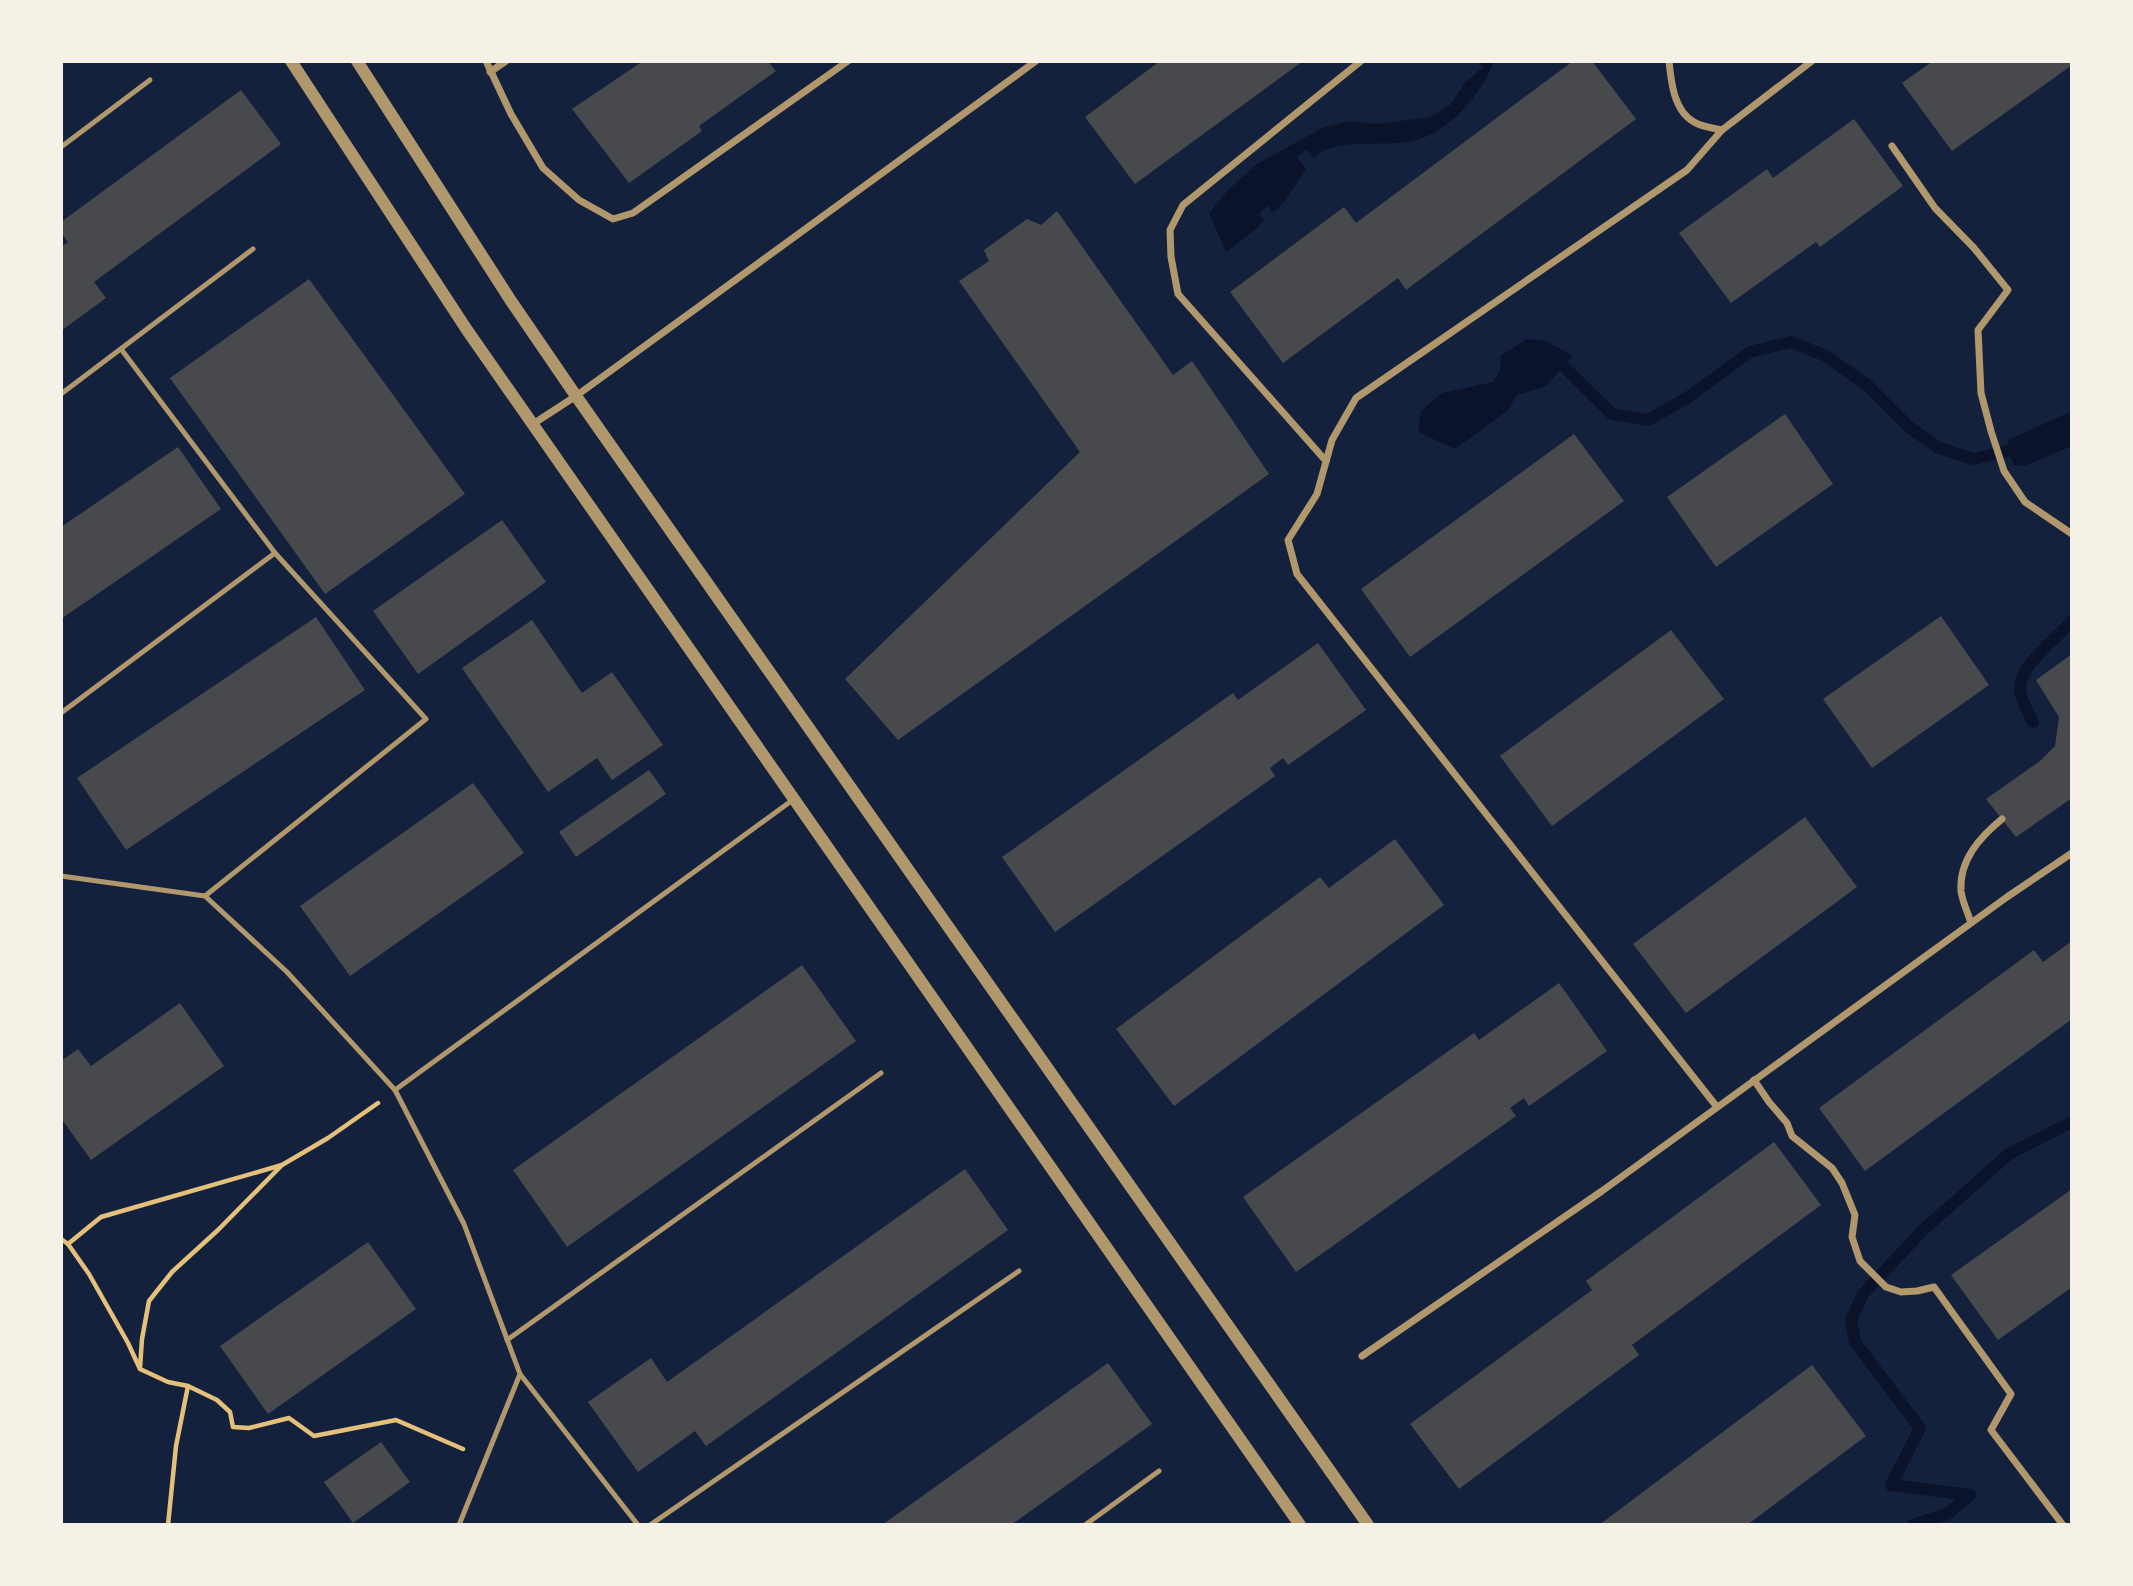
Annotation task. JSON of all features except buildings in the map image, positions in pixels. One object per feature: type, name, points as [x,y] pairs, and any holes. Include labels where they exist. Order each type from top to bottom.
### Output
[{"type":"street","points":[[291,61],[533,424],[1300,1525]]},
{"type":"street","points":[[357,61],[511,301],[576,396],[1368,1525]]},
{"type":"street","points":[[486,61],[543,168],[579,201],[613,219],[634,213],[848,61]]},
{"type":"street","points":[[490,72],[506,61]]},
{"type":"street","points":[[533,424],[576,396],[1036,61]]},
{"type":"street","points":[[1326,461],[1178,294],[1171,257],[1170,230],[1182,205],[1361,61]]},
{"type":"street","points":[[1669,61],[1672,89],[1679,105],[1693,122],[1722,130]]},
{"type":"street","points":[[1717,1107],[1297,574],[1288,540],[1317,494],[1332,440],[1356,398],[1687,170],[1722,130],[1812,61]]},
{"type":"street","points":[[1892,146],[1935,208],[1974,248],[2008,290],[1978,330],[1981,393],[2004,471],[2025,502],[2072,534]]},
{"type":"street","points":[[1971,923],[1961,890],[1967,856],[1987,831],[2001,819]]},
{"type":"street","points":[[1362,1356],[1602,1191],[1971,923],[2072,853]]},
{"type":"street","points":[[1754,1080],[1787,1123],[1792,1136],[1832,1168],[1842,1183],[1855,1215],[1853,1237],[1860,1261],[1886,1287],[1901,1292],[1917,1292],[1934,1287],[2011,1394],[1991,1430],[2063,1525]]},
{"type":"lane","points":[[61,148],[150,80]]},
{"type":"lane","points":[[61,394],[253,249]]},
{"type":"lane","points":[[121,349],[275,554],[426,719],[205,896]]},
{"type":"lane","points":[[61,713],[275,554]]},
{"type":"lane","points":[[395,1090],[794,799]]},
{"type":"lane","points":[[61,876],[205,896],[287,972],[395,1090],[464,1224],[520,1374],[638,1525]]},
{"type":"lane","points":[[507,1340],[881,1073]]},
{"type":"lane","points":[[650,1525],[1019,1271]]},
{"type":"lane","points":[[458,1525],[520,1374]]},
{"type":"lane","points":[[1085,1525],[1159,1471]]},
{"type":"path","points":[[140,1369],[149,1301],[172,1272],[282,1166],[328,1138],[395,1090]]},
{"type":"path","points":[[68,1244],[102,1217],[282,1166]]},
{"type":"path","points":[[61,1239],[68,1244],[89,1274],[140,1369],[168,1382],[188,1386],[217,1400],[230,1412],[233,1427],[249,1428],[289,1418],[314,1436],[396,1420],[485,1460]]},
{"type":"path","points":[[168,1525],[176,1446],[188,1386]]},
{"type":"water","points":[[1477,61],[1494,61],[1482,85],[1464,109],[1430,135],[1405,142],[1335,147],[1314,158],[1306,150],[1297,157],[1306,169],[1285,201],[1274,212],[1267,206],[1259,214],[1265,220],[1226,252],[1209,213],[1229,189],[1257,164],[1324,127],[1349,121],[1376,124],[1430,117],[1450,105],[1465,83],[1483,67]]},
{"type":"water","points":[[1527,339],[1546,341],[1573,356],[1545,387],[1517,395],[1507,411],[1455,449],[1418,432],[1421,411],[1442,393],[1493,382],[1501,368],[1500,356]]},
{"type":"water","points":[[2072,411],[2072,446],[2024,466],[2014,465],[2008,451],[2008,440]]},
{"type":"waterway","points":[[1563,366],[1612,414],[1648,420],[1687,398],[1750,352],[1791,342],[1826,356],[1867,385],[1909,427],[1939,448],[1973,459],[2008,451]]},
{"type":"waterway","points":[[2033,722],[2021,695],[2021,682],[2039,653],[2072,621]]},
{"type":"waterway","points":[[1913,1525],[1947,1514],[1970,1495],[1891,1485],[1920,1428],[1855,1342],[1851,1320],[1863,1294],[1924,1229],[2009,1154],[2072,1122]]}]
